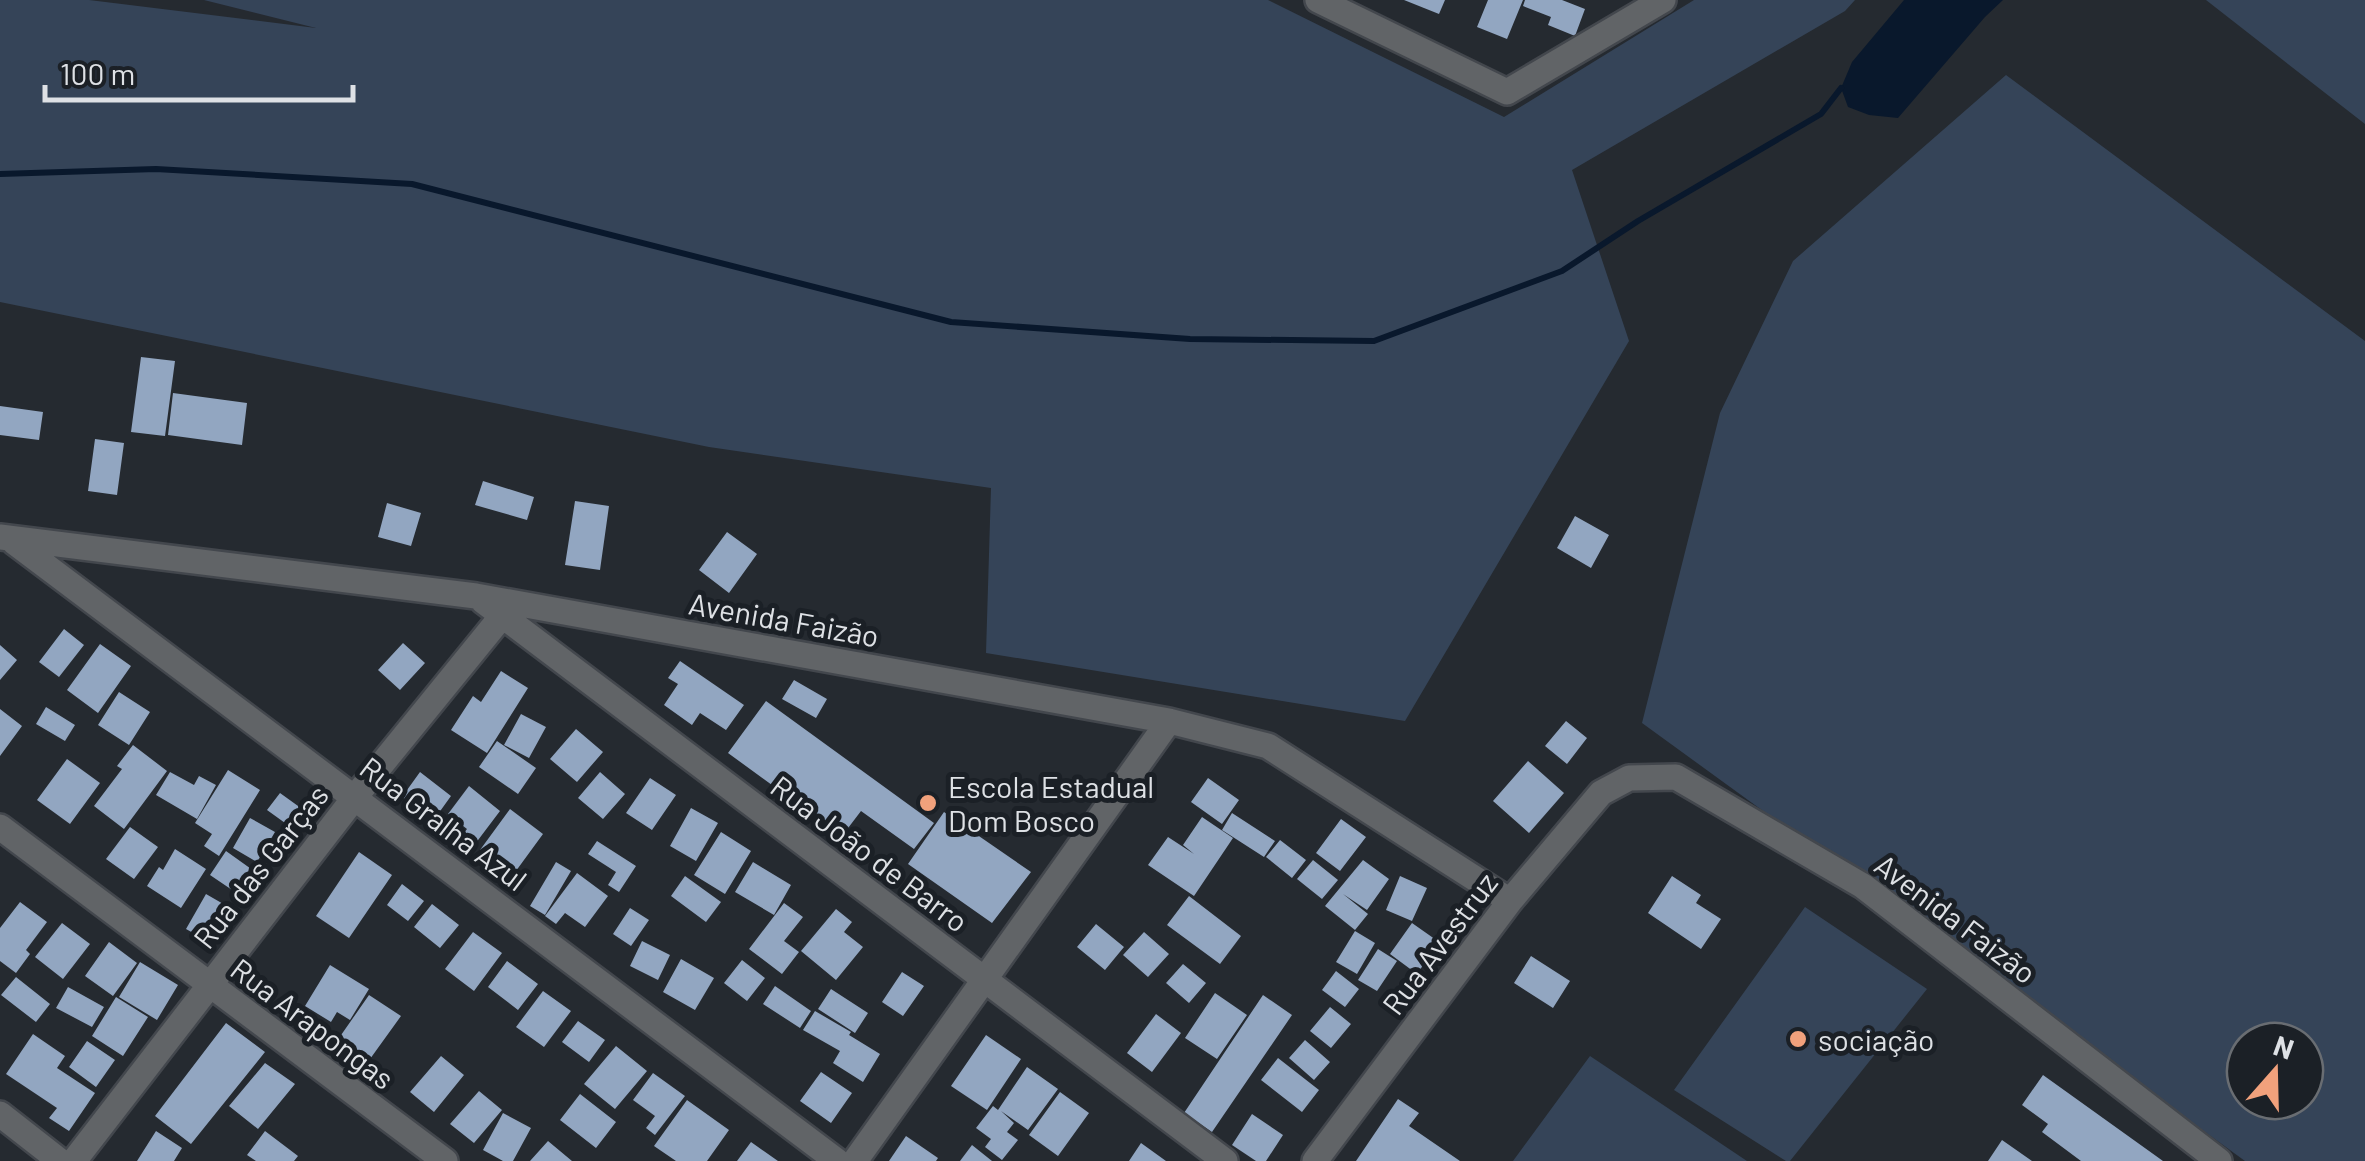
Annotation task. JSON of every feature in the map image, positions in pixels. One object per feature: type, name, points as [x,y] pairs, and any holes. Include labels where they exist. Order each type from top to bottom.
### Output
[{"type":"street","points":[[1318,0],[1506,92],[1663,0]]},
{"type":"street","name":"Avenida Faizão","points":[[5,538],[476,596],[1169,721],[1268,746],[1510,901]]},
{"type":"street","name":"Rua Gralha Azul","points":[[5,538],[837,1161]]},
{"type":"street","name":"Rua João de Barro","points":[[476,596],[1226,1161]]},
{"type":"street","name":"Rua das Garças","points":[[74,1161],[355,797],[502,616]]},
{"type":"street","points":[[855,1161],[1169,721]]},
{"type":"street","name":"Avenida Faizão","points":[[1629,778],[1676,777],[1863,886],[2219,1161]]},
{"type":"street","name":"Rua Avestruz","points":[[1315,1161],[1510,901],[1601,793],[1629,778]]},
{"type":"street","name":"Rua Arapongas","points":[[0,828],[445,1161]]},
{"type":"street","points":[[0,1114],[60,1161]]},
{"type":"shaded area","points":[[0,0],[89,0],[316,28],[204,0],[1268,0],[1504,117],[1694,0],[1855,0],[1845,11],[1572,170],[1629,341],[1405,721],[986,653],[991,488],[709,447],[0,302]]},
{"type":"shaded area","points":[[1904,0],[2003,0],[1898,118],[1869,115],[1848,107],[1841,88],[1852,62]]},
{"type":"shaded area","points":[[2206,0],[2365,0],[2365,124]]},
{"type":"shaded area","points":[[2006,75],[2365,341],[2365,1161],[2245,1161],[1642,723],[1720,413],[1793,261]]},
{"type":"shaded area","name":"sociação","points":[[1805,907],[1927,989],[1790,1161],[1786,1161],[1674,1090]]},
{"type":"shaded area","points":[[1590,1056],[1747,1161],[1513,1161]]},
{"type":"building","points":[[1404,0],[1445,0],[1439,14]]},
{"type":"building","points":[[1488,0],[1523,0],[1507,39],[1477,27]]},
{"type":"building","points":[[1525,0],[1562,0],[1585,9],[1575,36],[1548,25],[1551,17],[1523,6]]},
{"type":"building","points":[[141,357],[175,361],[165,436],[131,432]]},
{"type":"building","points":[[173,393],[247,403],[242,445],[168,435]]},
{"type":"building","points":[[0,406],[43,412],[39,440],[0,435]]},
{"type":"building","points":[[95,439],[124,443],[117,495],[88,491]]},
{"type":"building","points":[[483,481],[534,497],[527,520],[475,505]]},
{"type":"building","points":[[575,501],[609,506],[600,570],[565,565]]},
{"type":"building","points":[[387,503],[421,513],[411,546],[378,537]]},
{"type":"building","points":[[1575,516],[1609,535],[1591,568],[1557,548]]},
{"type":"building","points":[[727,532],[757,554],[729,593],[699,570]]},
{"type":"building","points":[[64,629],[84,645],[59,677],[39,662]]},
{"type":"building","points":[[403,643],[425,663],[400,690],[378,670]]},
{"type":"building","points":[[100,644],[131,666],[98,713],[67,690]]},
{"type":"building","points":[[0,645],[17,660],[0,680]]},
{"type":"building","points":[[680,661],[744,705],[726,730],[700,713],[692,725],[664,705],[678,684],[668,678]]},
{"type":"building","points":[[501,671],[528,688],[487,753],[451,730],[473,696],[481,702]]},
{"type":"building","points":[[794,680],[827,699],[816,718],[782,699]]},
{"type":"building","points":[[119,692],[150,712],[129,745],[98,725]]},
{"type":"building","points":[[766,701],[934,823],[914,849],[861,811],[842,836],[728,753]]},
{"type":"building","points":[[46,707],[75,725],[65,741],[36,724]]},
{"type":"building","points":[[0,709],[22,726],[0,756]]},
{"type":"building","points":[[521,714],[546,727],[529,758],[504,745]]},
{"type":"building","points":[[1566,721],[1587,738],[1567,764],[1545,746]]},
{"type":"building","points":[[576,729],[603,752],[577,782],[550,759]]},
{"type":"building","points":[[497,741],[536,768],[518,794],[479,767]]},
{"type":"building","points":[[133,745],[167,771],[124,829],[94,806],[122,769],[117,766]]},
{"type":"building","points":[[67,759],[100,783],[70,824],[37,800]]},
{"type":"building","points":[[1528,761],[1564,793],[1529,833],[1493,801]]},
{"type":"building","points":[[228,770],[260,790],[219,856],[204,846],[212,834],[195,823]]},
{"type":"building","points":[[170,772],[194,785],[199,776],[216,785],[197,819],[156,795]]},
{"type":"building","points":[[420,772],[451,796],[433,821],[402,797]]},
{"type":"building","points":[[600,772],[625,794],[603,819],[578,798]]},
{"type":"building","points":[[650,778],[676,795],[652,830],[626,813]]},
{"type":"building","points":[[1208,778],[1239,800],[1222,824],[1191,802]]},
{"type":"building","points":[[469,786],[500,811],[466,856],[453,847],[467,829],[448,814]]},
{"type":"building","points":[[280,793],[305,811],[292,828],[267,810]]},
{"type":"building","points":[[691,808],[718,823],[696,861],[670,846]]},
{"type":"building","points":[[510,809],[543,834],[513,875],[480,850]]},
{"type":"building","points":[[944,812],[1031,872],[992,923],[908,864]]},
{"type":"building","points":[[1232,813],[1275,841],[1264,857],[1222,830]]},
{"type":"building","points":[[1202,817],[1233,838],[1194,896],[1148,865],[1168,837],[1194,854],[1183,845]]},
{"type":"building","points":[[250,818],[275,832],[257,862],[233,848]]},
{"type":"building","points":[[1341,819],[1366,837],[1340,871],[1316,853]]},
{"type":"building","points":[[130,827],[158,847],[134,879],[106,859]]},
{"type":"building","points":[[721,832],[751,851],[725,894],[694,875]]},
{"type":"building","points":[[1280,840],[1306,860],[1292,878],[1266,857]]},
{"type":"building","points":[[597,841],[636,866],[619,892],[608,885],[616,872],[588,854]]},
{"type":"building","points":[[175,849],[206,869],[181,908],[147,886],[159,867],[163,870]]},
{"type":"building","points":[[226,851],[254,871],[238,894],[210,875]]},
{"type":"building","points":[[359,852],[392,875],[349,938],[316,916]]},
{"type":"building","points":[[1313,860],[1338,880],[1322,899],[1297,879]]},
{"type":"building","points":[[1363,860],[1389,879],[1367,910],[1343,894],[1368,914],[1355,930],[1325,906]]},
{"type":"building","points":[[556,862],[571,871],[545,915],[530,906]]},
{"type":"building","points":[[753,862],[791,885],[774,915],[735,892]]},
{"type":"building","points":[[577,873],[608,896],[585,927],[565,913],[556,924],[545,916]]},
{"type":"building","points":[[685,876],[721,902],[706,922],[671,896]]},
{"type":"building","points":[[1400,876],[1427,888],[1412,921],[1386,910]]},
{"type":"building","points":[[1672,876],[1701,895],[1696,903],[1721,919],[1701,949],[1648,913]]},
{"type":"building","points":[[402,884],[424,901],[408,921],[387,905]]},
{"type":"building","points":[[206,894],[232,909],[213,944],[186,929]]},
{"type":"building","points":[[1189,896],[1241,936],[1220,964],[1167,925]]},
{"type":"building","points":[[20,902],[47,922],[26,950],[30,954],[16,973],[0,961],[0,928]]},
{"type":"building","points":[[784,903],[803,917],[784,941],[799,952],[782,974],[749,949]]},
{"type":"building","points":[[432,904],[459,925],[440,948],[414,927]]},
{"type":"building","points":[[630,908],[649,920],[631,946],[613,934]]},
{"type":"building","points":[[836,909],[852,922],[844,932],[863,947],[836,980],[801,951]]},
{"type":"building","points":[[62,923],[90,944],[63,979],[35,957]]},
{"type":"building","points":[[1412,923],[1439,942],[1417,974],[1390,954]]},
{"type":"building","points":[[1096,924],[1124,947],[1105,970],[1077,947]]},
{"type":"building","points":[[1355,931],[1375,943],[1357,974],[1336,962]]},
{"type":"building","points":[[473,932],[502,953],[474,991],[445,969]]},
{"type":"building","points":[[1144,932],[1169,954],[1148,977],[1123,955]]},
{"type":"building","points":[[642,941],[670,955],[658,980],[630,966]]},
{"type":"building","points":[[109,942],[137,963],[113,996],[85,976]]},
{"type":"building","points":[[1378,949],[1397,961],[1377,991],[1358,980]]},
{"type":"building","points":[[1531,956],[1570,981],[1553,1008],[1514,983]]},
{"type":"building","points":[[681,959],[714,978],[695,1010],[663,992]]},
{"type":"building","points":[[742,960],[765,978],[747,1001],[724,983]]},
{"type":"building","points":[[507,961],[538,984],[518,1010],[488,987]]},
{"type":"building","points":[[140,962],[178,985],[157,1020],[119,997]]},
{"type":"building","points":[[1183,964],[1206,983],[1189,1003],[1166,983]]},
{"type":"building","points":[[330,965],[369,989],[350,1020],[337,1012],[331,1022],[305,1006]]},
{"type":"building","points":[[1336,971],[1359,989],[1345,1007],[1322,990]]},
{"type":"building","points":[[902,972],[924,986],[903,1016],[882,1002]]},
{"type":"building","points":[[16,977],[50,1004],[36,1022],[1,995]]},
{"type":"building","points":[[775,986],[811,1011],[800,1028],[763,1004]]},
{"type":"building","points":[[68,987],[104,1007],[92,1027],[56,1008]]},
{"type":"building","points":[[831,989],[868,1013],[855,1033],[818,1009]]},
{"type":"building","points":[[543,991],[571,1011],[544,1047],[516,1027]]},
{"type":"building","points":[[1215,993],[1247,1015],[1217,1059],[1185,1038]]},
{"type":"building","points":[[369,995],[401,1016],[370,1059],[339,1038]]},
{"type":"building","points":[[1263,995],[1292,1015],[1212,1132],[1184,1113]]},
{"type":"building","points":[[116,997],[148,1017],[123,1056],[92,1036]]},
{"type":"building","points":[[1330,1007],[1351,1024],[1331,1048],[1310,1031]]},
{"type":"building","points":[[815,1011],[880,1054],[863,1082],[833,1063],[840,1051],[803,1030]]},
{"type":"building","points":[[1156,1014],[1181,1033],[1152,1072],[1127,1053]]},
{"type":"building","points":[[578,1021],[605,1040],[589,1062],[562,1042]]},
{"type":"building","points":[[226,1023],[265,1052],[191,1144],[155,1116]]},
{"type":"building","points":[[33,1034],[65,1056],[57,1068],[95,1093],[69,1131],[49,1118],[57,1108],[6,1074]]},
{"type":"building","points":[[986,1035],[1021,1059],[987,1110],[951,1086]]},
{"type":"building","points":[[1305,1040],[1330,1062],[1314,1080],[1289,1058]]},
{"type":"building","points":[[87,1041],[115,1060],[96,1087],[69,1067]]},
{"type":"building","points":[[616,1046],[647,1071],[615,1109],[584,1084]]},
{"type":"building","points":[[441,1056],[464,1075],[434,1112],[410,1092]]},
{"type":"building","points":[[1278,1058],[1319,1090],[1302,1112],[1261,1080]]},
{"type":"building","points":[[265,1063],[295,1084],[258,1129],[229,1106]]},
{"type":"building","points":[[1027,1067],[1058,1089],[1028,1130],[1001,1111],[1014,1123],[1007,1132],[1018,1140],[1002,1160],[985,1147],[991,1139],[976,1128],[993,1106],[998,1110]]},
{"type":"building","points":[[821,1072],[852,1093],[831,1123],[800,1101]]},
{"type":"building","points":[[653,1073],[685,1096],[655,1135],[646,1128],[655,1116],[633,1100]]},
{"type":"building","points":[[2043,1075],[2163,1161],[2081,1161],[2042,1132],[2048,1124],[2022,1105]]},
{"type":"building","points":[[479,1091],[502,1110],[474,1143],[450,1124]]},
{"type":"building","points":[[1060,1092],[1089,1113],[1058,1156],[1029,1135]]},
{"type":"building","points":[[580,1094],[616,1122],[596,1148],[560,1120]]},
{"type":"building","points":[[1398,1099],[1419,1113],[1409,1126],[1460,1161],[1356,1161]]},
{"type":"building","points":[[687,1100],[729,1130],[707,1161],[676,1161],[654,1146]]},
{"type":"building","points":[[503,1113],[531,1128],[513,1161],[503,1161],[483,1150]]},
{"type":"building","points":[[1252,1114],[1283,1135],[1266,1161],[1256,1161],[1232,1145]]},
{"type":"building","points":[[156,1131],[182,1148],[174,1161],[137,1161]]},
{"type":"building","points":[[265,1131],[298,1156],[294,1161],[256,1161],[247,1155]]},
{"type":"building","points":[[906,1136],[938,1158],[936,1161],[889,1161]]},
{"type":"building","points":[[2002,1140],[2032,1161],[1988,1161]]},
{"type":"building","points":[[548,1141],[572,1161],[530,1161]]},
{"type":"building","points":[[751,1142],[778,1161],[737,1161]]},
{"type":"building","points":[[1141,1143],[1166,1161],[1129,1161]]},
{"type":"building","points":[[972,1145],[992,1161],[960,1161]]},
{"type":"waterway","points":[[0,174],[156,169],[412,184],[951,322],[1190,339],[1374,341],[1562,271],[1638,221],[1821,114],[1841,88]]},
{"type":"place","name":"Escola Estadual Dom Bosco","points":[[928,803]]},
{"type":"place","name":"sociação","points":[[1798,1039]]}]
